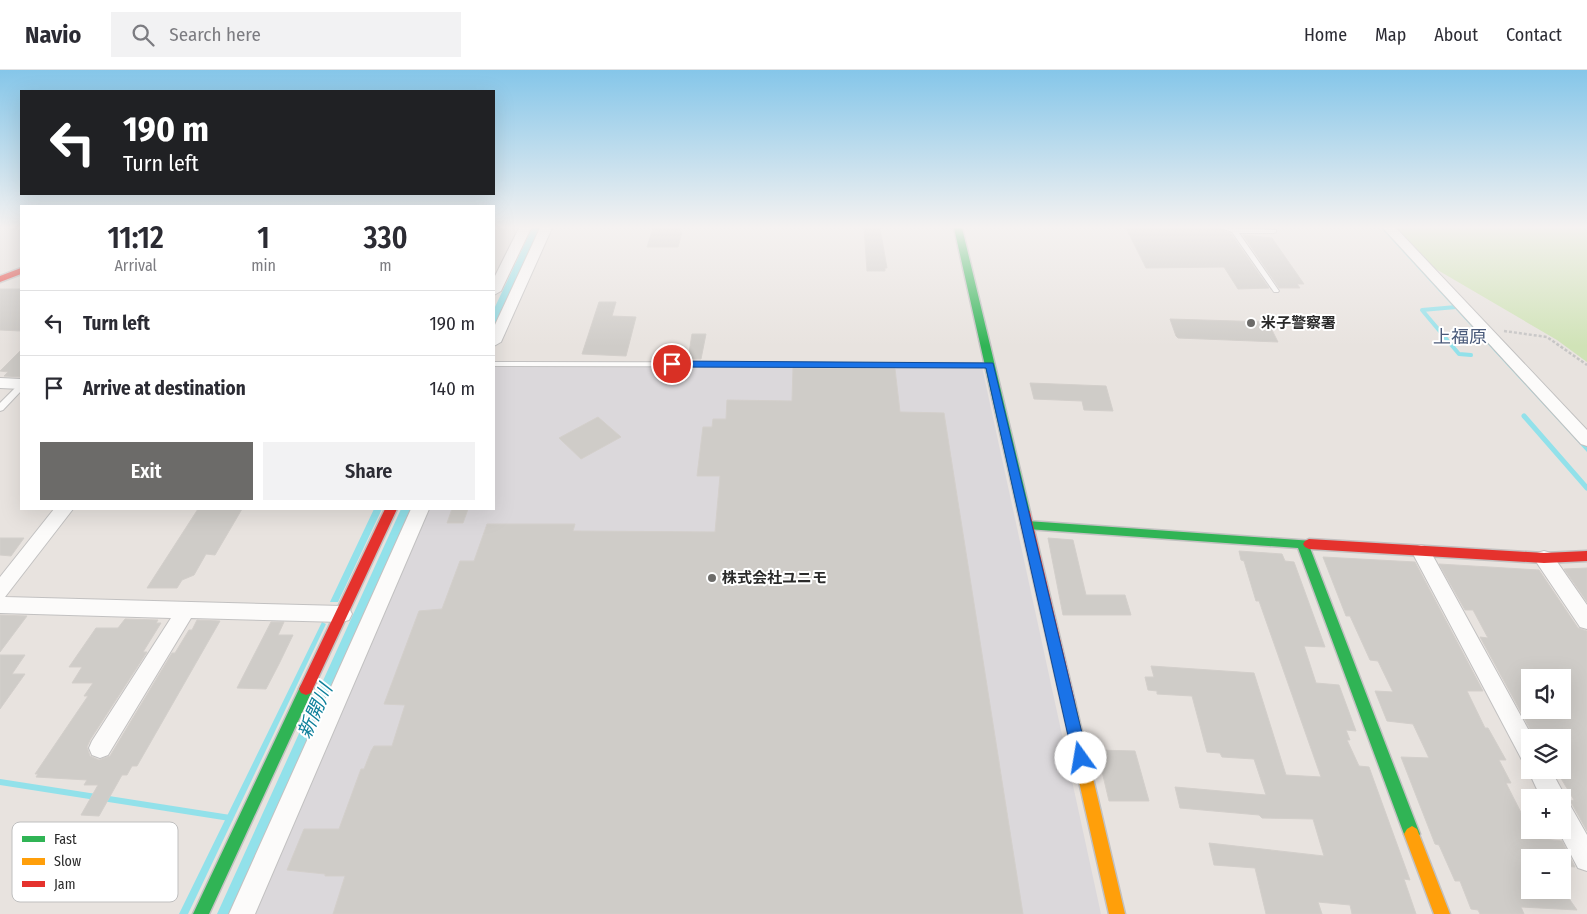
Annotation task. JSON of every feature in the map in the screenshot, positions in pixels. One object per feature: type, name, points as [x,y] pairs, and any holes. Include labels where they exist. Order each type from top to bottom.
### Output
[{"type":"street","points":[[496,283],[504,267]]},
{"type":"street","points":[[495,340],[528,267]]},
{"type":"street","points":[[967,267],[1117,914]]},
{"type":"street","points":[[1426,267],[1587,440]]},
{"type":"street","points":[[1,279],[20,271]]},
{"type":"street","points":[[0,383],[20,385]]},
{"type":"street","points":[[0,590],[63,510]]},
{"type":"street","points":[[201,914],[391,510]]},
{"type":"street","points":[[242,914],[420,510]]},
{"type":"street","points":[[1027,525],[1303,546],[1544,558],[1587,556]]},
{"type":"street","points":[[1303,546],[1442,914]]},
{"type":"street","points":[[1421,552],[1521,736]]},
{"type":"street","points":[[1544,558],[1587,622]]},
{"type":"street","points":[[0,604],[342,614]]},
{"type":"street","points":[[100,748],[186,610]]},
{"type":"street","points":[[1571,830],[1587,859]]},
{"type":"lane","points":[[1259,267],[1276,291]]},
{"type":"lane","points":[[495,364],[990,365]]},
{"type":"lane","points":[[0,408],[20,386]]},
{"type":"path","points":[[1486,330],[1548,337],[1587,365]]},
{"type":"shaded area","name":"株式会社ユニモ","points":[[495,367],[982,367],[1101,914],[251,914],[427,510],[495,510]]},
{"type":"green space","points":[[1433,267],[1587,267],[1587,362],[1557,340]]},
{"type":"water","points":[[514,267],[524,267],[495,328],[495,307]]},
{"type":"water","points":[[1417,267],[1422,267],[1587,445],[1587,452]]},
{"type":"water","points":[[374,510],[382,510],[338,602],[330,602]]},
{"type":"water","name":"新開川","points":[[401,510],[413,510],[234,914],[217,914]]},
{"type":"water","points":[[322,622],[326,624],[188,914],[179,914]]},
{"type":"building","points":[[867,267],[887,268],[885,268],[885,271],[867,271]]},
{"type":"building","points":[[1224,267],[1254,267],[1269,288],[1238,289]]},
{"type":"building","points":[[1265,267],[1292,267],[1304,284],[1297,284],[1300,288],[1279,288]]},
{"type":"building","points":[[0,289],[20,289],[20,331],[0,330]]},
{"type":"building","points":[[599,302],[616,302],[612,316],[636,317],[626,356],[582,354]]},
{"type":"building","points":[[1170,319],[1268,322],[1278,342],[1178,338]]},
{"type":"building","points":[[692,334],[706,334],[701,359],[688,359]]},
{"type":"building","points":[[20,351],[20,377],[4,376],[8,372],[0,371]]},
{"type":"building","name":"株式会社ユニモ","points":[[793,368],[895,369],[900,412],[944,413],[1023,914],[333,914],[345,876],[325,876],[325,874],[287,870],[304,829],[339,829],[361,769],[364,769],[374,746],[392,746],[405,705],[384,704],[419,611],[442,609],[460,561],[474,561],[487,524],[575,524],[573,531],[715,532],[720,476],[697,476],[703,427],[712,427],[713,419],[726,419],[727,400],[792,401]]},
{"type":"building","points":[[1030,383],[1106,386],[1113,411],[1084,410],[1082,401],[1034,399]]},
{"type":"building","points":[[598,417],[621,437],[581,459],[559,438]]},
{"type":"building","points":[[197,510],[241,510],[215,555],[206,554],[194,575],[182,580],[177,588],[147,588]]},
{"type":"building","points":[[452,510],[468,510],[463,523],[447,523]]},
{"type":"building","points":[[0,538],[24,538],[11,556],[0,555]]},
{"type":"building","points":[[1048,538],[1073,540],[1086,595],[1125,595],[1131,615],[1063,615]]},
{"type":"building","points":[[1239,551],[1282,554],[1285,561],[1294,562],[1325,647],[1304,646],[1316,683],[1339,685],[1356,731],[1346,730],[1350,740],[1347,740],[1359,766],[1369,767],[1410,880],[1404,879],[1416,914],[1352,914],[1350,905],[1318,902],[1322,914],[1266,914],[1255,868],[1214,865],[1209,843],[1324,856],[1313,819],[1262,818],[1259,815],[1180,808],[1175,787],[1266,795],[1254,759],[1222,757],[1220,753],[1207,752],[1192,696],[1157,694],[1157,691],[1148,690],[1145,677],[1154,677],[1151,666],[1254,673],[1286,775],[1321,777],[1259,601],[1256,601],[1244,561],[1241,560]]},
{"type":"building","points":[[1323,557],[1415,562],[1483,691],[1467,691],[1485,728],[1488,728],[1506,760],[1499,760],[1511,783],[1506,783],[1521,812],[1521,839],[1562,841],[1566,849],[1521,849],[1521,899],[1569,899],[1577,910],[1521,907],[1524,914],[1480,914],[1478,910],[1471,909],[1460,881],[1455,881],[1439,845],[1435,844],[1401,757],[1429,758],[1413,724],[1387,721],[1375,691],[1393,692],[1378,661],[1370,660],[1350,616],[1346,616]]},
{"type":"building","points":[[1439,564],[1539,570],[1578,628],[1587,631],[1587,831],[1571,803],[1571,800],[1574,800],[1571,795],[1571,789],[1567,789],[1561,779],[1571,779],[1571,729],[1530,729],[1525,719],[1571,719],[1571,669],[1521,669],[1521,712],[1480,637],[1488,638],[1473,610],[1465,610]]},
{"type":"building","points":[[1587,568],[1587,602],[1564,569]]},
{"type":"building","points":[[0,615],[27,616],[0,652]]},
{"type":"building","points":[[125,619],[158,620],[156,623],[161,623],[143,652],[147,652],[90,740],[87,747],[90,756],[99,760],[110,756],[172,653],[175,653],[197,620],[220,621],[137,766],[132,766],[127,775],[122,775],[99,816],[81,815],[98,785],[84,785],[87,780],[36,777],[38,774],[35,774],[88,696],[84,696],[93,683],[72,683],[82,667],[69,667],[96,628],[118,628]]},
{"type":"building","points":[[271,622],[284,622],[278,635],[293,635],[279,664],[266,689],[237,688]]},
{"type":"building","points":[[0,655],[25,655],[12,674],[25,674],[0,709]]},
{"type":"building","points":[[1097,750],[1135,751],[1149,801],[1109,801]]},
{"type":"waterway","points":[[1456,307],[1422,310],[1459,354],[1471,355]]},
{"type":"waterway","points":[[1524,416],[1587,488]]},
{"type":"waterway","points":[[0,782],[230,818]]},
{"type":"traffic: fast","points":[[967,267],[1024,512]]},
{"type":"traffic: fast","points":[[1027,525],[1309,544]]},
{"type":"traffic: fast","points":[[1303,545],[1412,834]]},
{"type":"traffic: fast","points":[[201,914],[306,689]]},
{"type":"traffic: slow","points":[[1068,702],[1117,914]]},
{"type":"traffic: slow","points":[[1412,834],[1442,914]]},
{"type":"traffic: jam","points":[[0,279],[20,271]]},
{"type":"traffic: jam","points":[[306,689],[391,510]]},
{"type":"traffic: jam","points":[[1024,512],[1068,702]]},
{"type":"traffic: jam","points":[[1309,544],[1544,558],[1587,556]]},
{"type":"place","name":"米子警察署","points":[[1251,323]]},
{"type":"place","name":"株式会社ユニモ","points":[[712,578]]},
{"type":"district","name":"上福原","points":[[1460,337]]},
{"type":"route","points":[[672,364],[990,365],[1081,758]]}]
